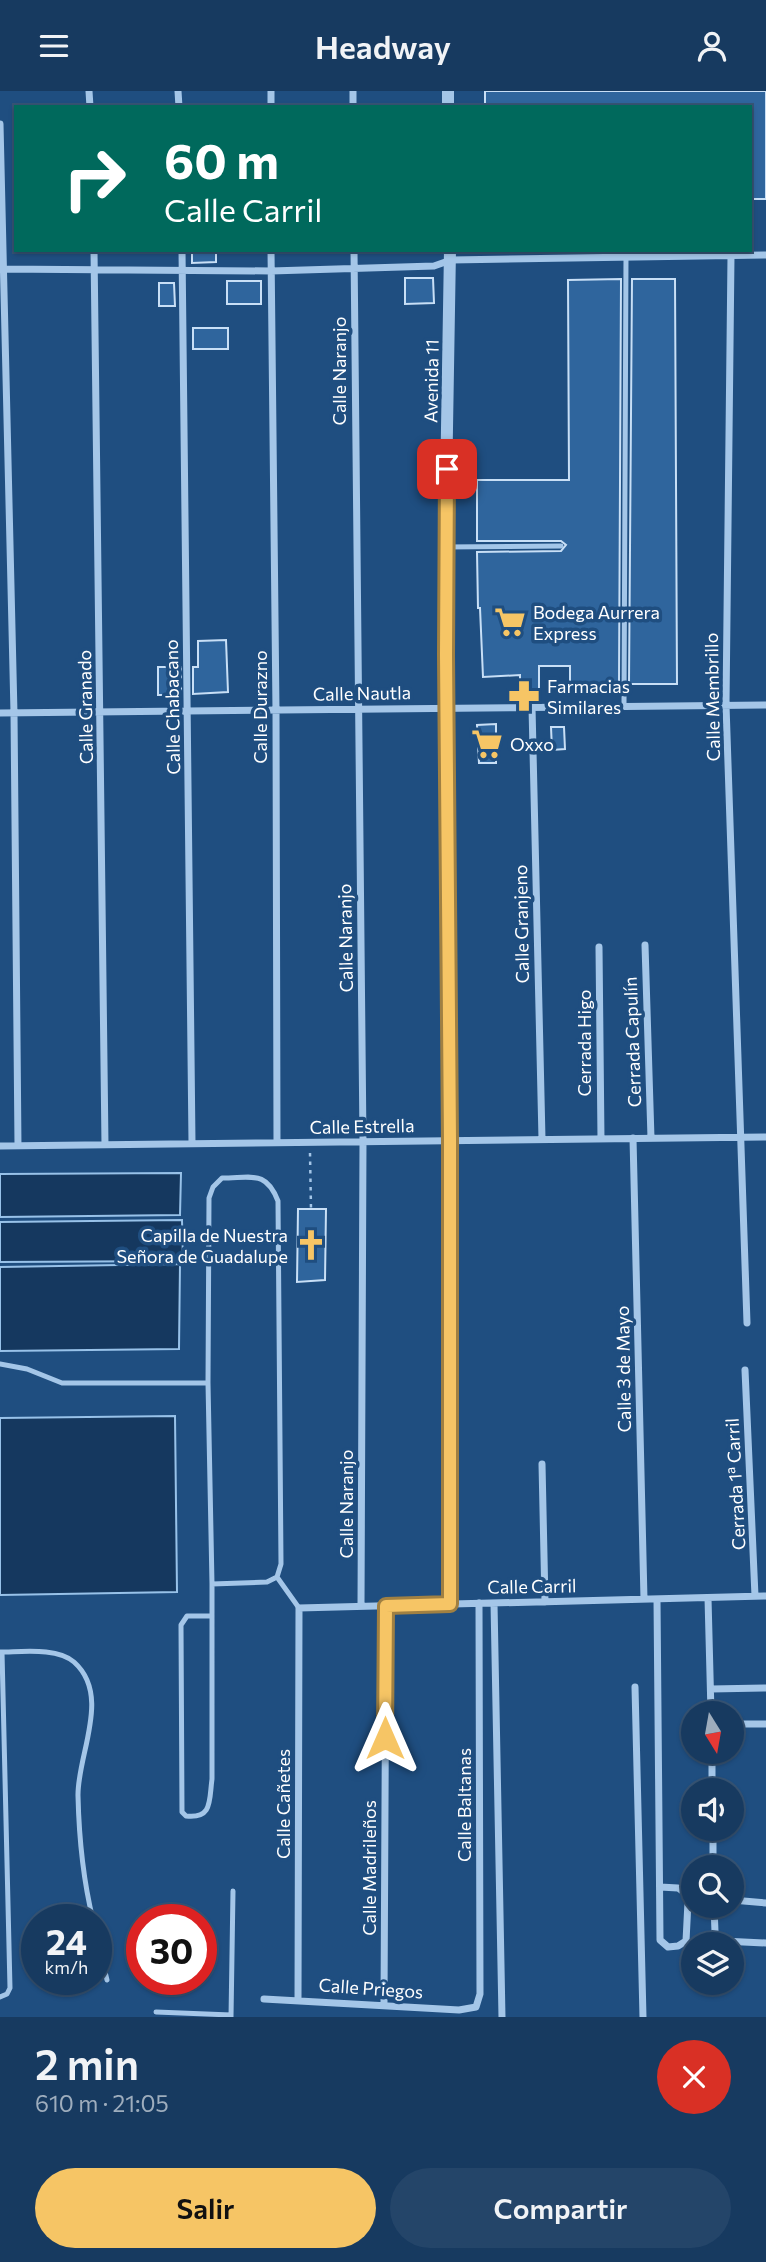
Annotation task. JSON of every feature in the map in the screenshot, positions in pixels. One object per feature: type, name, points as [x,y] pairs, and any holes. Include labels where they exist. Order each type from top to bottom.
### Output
[{"type":"street","points":[[0,124],[14,713],[19,1146]]},
{"type":"street","name":"Calle Granado","points":[[94,252],[105,1145]]},
{"type":"street","name":"Calle Chabacano","points":[[183,252],[192,1143]]},
{"type":"street","name":"Calle Durazno","points":[[271,252],[277,1142]]},
{"type":"street","name":"Calle Naranjo","points":[[354,252],[363,1141],[361,1606]]},
{"type":"street","points":[[2,269],[271,271],[434,266],[451,255],[766,255]]},
{"type":"street","name":"Avenida 11","points":[[450,1604],[450,1140],[445,547],[451,255]]},
{"type":"street","name":"Calle Membrillo","points":[[731,256],[726,705],[747,1323]]},
{"type":"street","name":"Calle Nautla","points":[[0,713],[766,705]]},
{"type":"street","name":"Calle Granjeno","points":[[532,707],[542,1139]]},
{"type":"street","name":"Cerrada Capulín","points":[[645,945],[651,1138]]},
{"type":"street","name":"Cerrada Higo","points":[[599,947],[601,1139]]},
{"type":"street","name":"Calle Estrella","points":[[0,1146],[766,1137]]},
{"type":"street","name":"Calle 3 de Mayo","points":[[634,1138],[644,1599]]},
{"type":"street","name":"Cerrada 1ª Carril","points":[[745,1370],[755,1596]]},
{"type":"street","points":[[542,1464],[545,1602]]},
{"type":"street","name":"Calle Carril","points":[[299,1608],[766,1596]]},
{"type":"street","points":[[708,1598],[711,1701]]},
{"type":"street","points":[[657,1599],[660,1940],[668,1947],[678,1946],[686,1941],[688,1902],[685,1893],[678,1888],[660,1887]]},
{"type":"street","name":"Calle Baltanas","points":[[476,2007],[480,1994],[478,1603]]},
{"type":"street","points":[[494,1603],[502,2017]]},
{"type":"street","name":"Calle Madrileños","points":[[384,2004],[386,1606]]},
{"type":"street","name":"Calle Cañetes","points":[[298,2000],[299,1608]]},
{"type":"street","points":[[635,1687],[643,2017]]},
{"type":"street","points":[[711,1689],[766,1688]]},
{"type":"street","points":[[744,1724],[766,1724]]},
{"type":"street","points":[[744,1902],[766,1903]]},
{"type":"street","points":[[714,1918],[715,1932],[723,1941],[766,1943]]},
{"type":"street","name":"Calle Priegos","points":[[264,1999],[459,2010],[476,2007]]},
{"type":"lane","points":[[624,706],[626,257]]},
{"type":"lane","points":[[445,547],[561,546]]},
{"type":"lane","points":[[211,1616],[187,1616],[181,1625],[182,1812],[186,1816],[194,1817],[203,1815],[208,1810],[212,1779],[209,1198],[213,1187],[222,1178],[261,1178],[272,1186],[278,1201],[281,1565],[277,1577],[267,1582],[212,1584]]},
{"type":"lane","points":[[0,1364],[27,1369],[62,1383],[208,1383]]},
{"type":"lane","points":[[277,1577],[299,1608]]},
{"type":"lane","points":[[0,1997],[7,1994],[10,1988],[1,1652],[58,1654],[73,1661],[84,1675],[91,1693],[92,1710],[78,1793],[84,1881],[89,1904]]},
{"type":"lane","points":[[156,2012],[231,2016],[233,1891]]},
{"type":"path","points":[[310,1142],[311,1209]]},
{"type":"water","points":[[181,1173],[180,1215],[0,1217],[0,1174]]},
{"type":"water","points":[[182,1220],[183,1261],[0,1262],[0,1222]]},
{"type":"water","points":[[180,1264],[179,1349],[0,1351],[0,1267]]},
{"type":"water","points":[[175,1416],[177,1592],[0,1595],[0,1418]]},
{"type":"building","points":[[485,91],[766,91],[766,199],[752,199],[752,105],[485,105]]},
{"type":"building","points":[[192,252],[216,252],[216,262],[192,263]]},
{"type":"building","points":[[405,278],[433,278],[434,303],[405,304]]},
{"type":"building","points":[[621,279],[619,685],[570,685],[570,666],[539,666],[539,700],[520,701],[520,675],[483,677],[477,552],[561,551],[566,545],[561,541],[477,541],[477,480],[569,480],[568,280]]},
{"type":"building","points":[[632,279],[675,279],[677,684],[629,684]]},
{"type":"building","points":[[227,281],[261,281],[261,304],[227,304]]},
{"type":"building","points":[[159,283],[174,283],[175,306],[159,306]]},
{"type":"building","points":[[193,328],[228,328],[228,349],[193,349]]},
{"type":"building","points":[[226,640],[228,692],[193,694],[193,667],[198,667],[198,641]]},
{"type":"building","points":[[158,667],[181,667],[181,695],[158,695]]},
{"type":"building","name":"Oxxo","points":[[496,724],[496,763],[479,763],[477,725]]},
{"type":"building","points":[[551,727],[564,727],[565,749],[552,750]]},
{"type":"building","name":"Capilla de Nuestra Señora de Guadalupe","points":[[298,1209],[326,1209],[325,1280],[297,1282]]},
{"type":"place","name":"Bodega Aurrera Express","points":[[510,622]]},
{"type":"place","name":"Farmacias Similares","points":[[524,696]]},
{"type":"place","name":"Oxxo","points":[[487,744]]},
{"type":"place","name":"Capilla de Nuestra Señora de Guadalupe","points":[[311,1245]]},
{"type":"route","points":[[385,1738],[386,1606],[450,1604],[450,1140],[445,547],[447,469]]}]
